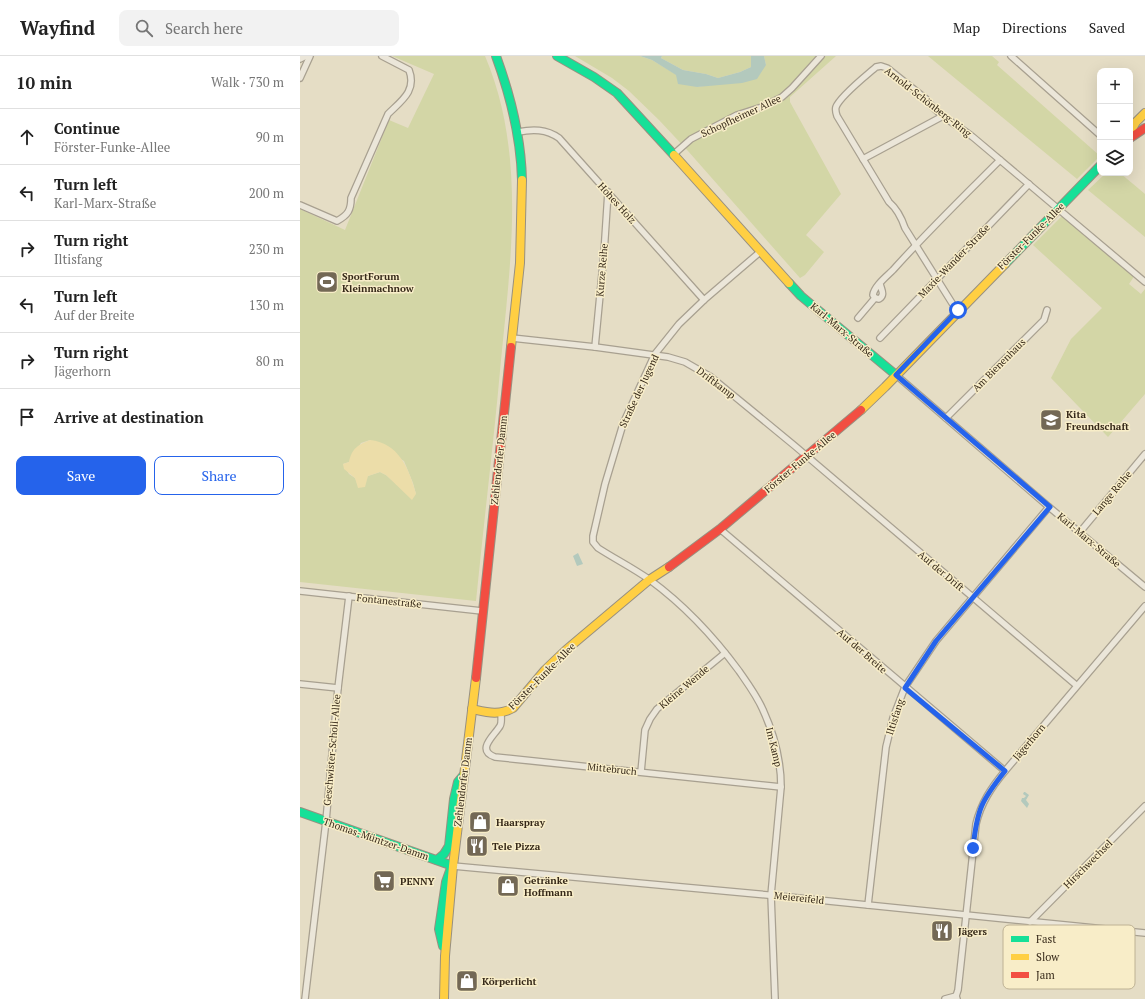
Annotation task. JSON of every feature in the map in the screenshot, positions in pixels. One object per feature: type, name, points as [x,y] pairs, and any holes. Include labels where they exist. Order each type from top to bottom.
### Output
[{"type":"street","points":[[300,59],[306,56]]},
{"type":"street","points":[[300,78],[310,56]]},
{"type":"street","points":[[300,205],[337,221],[348,213],[350,198],[388,114],[396,108],[405,97],[411,82],[409,70],[382,56]]},
{"type":"street","name":"Zehlendorfer Damm","points":[[444,999],[443,984],[445,952],[453,879],[453,866],[472,709],[480,611],[515,316],[521,244],[523,187],[518,132],[506,84],[496,56]]},
{"type":"street","name":"Karl-Marx-Straße","points":[[557,56],[594,77],[617,93],[674,154],[760,252],[811,306],[896,375],[1145,587]]},
{"type":"street","name":"Schopfheimer Allee","points":[[674,154],[691,139],[737,115],[762,107],[782,97],[821,56]]},
{"type":"street","points":[[1011,56],[1097,132]]},
{"type":"street","name":"Arnold-Schönberg-Ring","points":[[958,310],[936,279],[837,116],[836,110],[839,102],[876,67],[882,66],[887,68],[926,99],[944,116],[974,138],[1145,282]]},
{"type":"street","points":[[1133,127],[1145,113]]},
{"type":"street","points":[[863,159],[944,116]]},
{"type":"street","points":[[1133,136],[1145,128]]},
{"type":"street","name":"Hohes Holz","points":[[518,132],[542,130],[553,133],[559,138],[704,300]]},
{"type":"street","points":[[858,318],[875,298],[879,299],[882,297],[883,294],[880,284],[915,245],[1000,160]]},
{"type":"street","name":"Förster-Funke-Allee","points":[[472,709],[501,713],[507,712],[513,708],[545,670],[566,650],[649,580],[678,561],[720,529],[855,415],[1097,169]]},
{"type":"street","name":"Maxie-Wander-Straße","points":[[880,338],[1029,184]]},
{"type":"street","name":"Kurze Reihe","points":[[595,347],[608,192]]},
{"type":"street","name":"Straße der Jugend","points":[[595,546],[593,536],[596,521],[605,484],[623,424],[655,354],[679,324],[704,300],[760,252]]},
{"type":"street","name":"Am Bienenhaus","points":[[946,418],[1044,320],[1047,310]]},
{"type":"street","name":"Driftkamp","points":[[512,338],[655,354],[685,362],[705,373],[807,456]]},
{"type":"street","name":"Lange Reihe","points":[[1080,532],[1145,454]]},
{"type":"street","name":"Auf der Drift","points":[[807,456],[1076,685]]},
{"type":"street","name":"Iltisfang","points":[[868,905],[886,747],[893,718],[905,688],[936,641],[1050,507]]},
{"type":"street","name":"Auf der Breite","points":[[720,529],[905,688],[1005,771]]},
{"type":"street","name":"Im Kamp","points":[[595,546],[649,580],[693,618],[725,652],[754,692],[774,736],[781,773],[771,895],[775,999]]},
{"type":"street","name":"Fontanestraße","points":[[300,591],[480,611]]},
{"type":"street","name":"Geschwister-Scholl-Allee","points":[[305,999],[326,821],[338,688],[349,596]]},
{"type":"street","name":"Jägerhorn","points":[[956,998],[967,915],[976,824],[979,812],[986,797],[1005,771],[1076,685],[1145,606]]},
{"type":"street","name":"Kleine Wende","points":[[641,772],[645,730],[657,709],[725,652]]},
{"type":"street","points":[[300,684],[338,688]]},
{"type":"street","name":"Mittebruch","points":[[501,713],[501,725],[487,743],[487,749],[491,755],[495,757],[781,787]]},
{"type":"street","points":[[437,860],[444,854],[449,846],[454,799],[458,782],[464,774]]},
{"type":"street","name":"Hirschwechsel","points":[[1030,922],[1145,806]]},
{"type":"street","name":"Thomas-Müntzer-Damm","points":[[300,812],[453,866]]},
{"type":"street","name":"Meiereifeld","points":[[453,866],[771,895],[1061,925]]},
{"type":"street","name":"Meiereifeld","points":[[1135,932],[1145,933]]},
{"type":"street","points":[[945,999],[956,998]]},
{"type":"green space","points":[[392,56],[485,56],[498,92],[506,130],[511,168],[511,245],[508,283],[476,601],[300,582],[300,209],[345,230],[389,120],[408,128],[434,74]],"holes":[[[370,440],[404,461],[416,494],[396,484],[380,472],[368,476],[357,483],[355,478],[349,474],[343,464],[349,462],[361,443]]]},
{"type":"green space","points":[[575,56],[640,56],[652,60],[697,87],[718,84],[766,65],[764,56],[836,56],[790,97],[790,102],[841,194],[806,235],[824,252],[805,275],[800,278],[688,151],[629,91],[612,78]]},
{"type":"green space","points":[[662,56],[751,56],[751,67],[740,72],[718,78],[706,74],[683,70],[661,58]]},
{"type":"green space","points":[[928,56],[992,56],[999,62],[997,65],[1097,153],[1097,159],[1077,179]]},
{"type":"green space","points":[[1103,176],[1124,176],[1145,194],[1145,237],[1088,190]]},
{"type":"green space","points":[[1061,217],[1063,217],[1133,275],[1133,278],[1129,284],[1141,294],[1145,289],[1145,394],[1108,437],[1051,378],[1071,339],[1102,308],[1033,245]]},
{"type":"sand","points":[[370,440],[380,442],[388,446],[401,459],[410,475],[416,494],[412,500],[386,475],[380,472],[368,476],[365,487],[358,488],[355,478],[344,469],[343,464],[349,462],[354,450],[359,445]]},
{"type":"shaded area","points":[[640,56],[662,56],[661,58],[683,70],[706,74],[718,78],[740,72],[751,67],[751,56],[764,56],[766,65],[757,79],[742,83],[697,87],[678,84],[676,75],[652,60]]},
{"type":"shaded area","points":[[578,553],[583,564],[577,566],[573,556]]},
{"type":"shaded area","points":[[1024,792],[1029,795],[1026,800],[1029,804],[1027,808],[1021,801],[1022,798],[1026,796],[1023,794]]},
{"type":"traffic: fast","points":[[496,56],[511,102],[520,148],[522,180]]},
{"type":"traffic: fast","points":[[557,56],[594,77],[617,93],[674,155]]},
{"type":"traffic: fast","points":[[1005,264],[1097,169]]},
{"type":"traffic: fast","points":[[789,283],[801,296],[896,375]]},
{"type":"traffic: fast","points":[[437,860],[444,854],[449,846],[454,799],[458,782],[463,776]]},
{"type":"traffic: fast","points":[[300,812],[453,866]]},
{"type":"traffic: fast","points":[[443,946],[439,929],[446,882],[451,868]]},
{"type":"traffic: slow","points":[[1133,127],[1145,113]]},
{"type":"traffic: slow","points":[[674,155],[789,283]]},
{"type":"traffic: slow","points":[[511,347],[520,263],[522,180]]},
{"type":"traffic: slow","points":[[861,410],[1005,264]]},
{"type":"traffic: slow","points":[[472,709],[498,713],[513,708],[545,670],[566,650],[649,580],[669,567]]},
{"type":"traffic: slow","points":[[444,999],[445,956],[453,866],[476,678]]},
{"type":"traffic: jam","points":[[1133,136],[1145,128]]},
{"type":"traffic: jam","points":[[476,678],[511,347]]},
{"type":"traffic: jam","points":[[669,567],[720,529],[861,410]]},
{"type":"place","name":"SportForum Kleinmachnow","points":[[327,282]]},
{"type":"place","name":"Kita Freundschaft","points":[[1051,420]]},
{"type":"place","name":"Haarspray","points":[[480,822]]},
{"type":"place","name":"Tele Pizza","points":[[477,846]]},
{"type":"place","name":"PENNY","points":[[384,881]]},
{"type":"place","name":"Getränke Hoffmann","points":[[508,886]]},
{"type":"place","name":"Jägers","points":[[942,931]]},
{"type":"place","name":"Körperlicht","points":[[467,981]]},
{"type":"route","points":[[958,310],[896,375],[1050,507],[936,641],[905,688],[1005,771],[986,797],[979,812],[973,848]]}]
